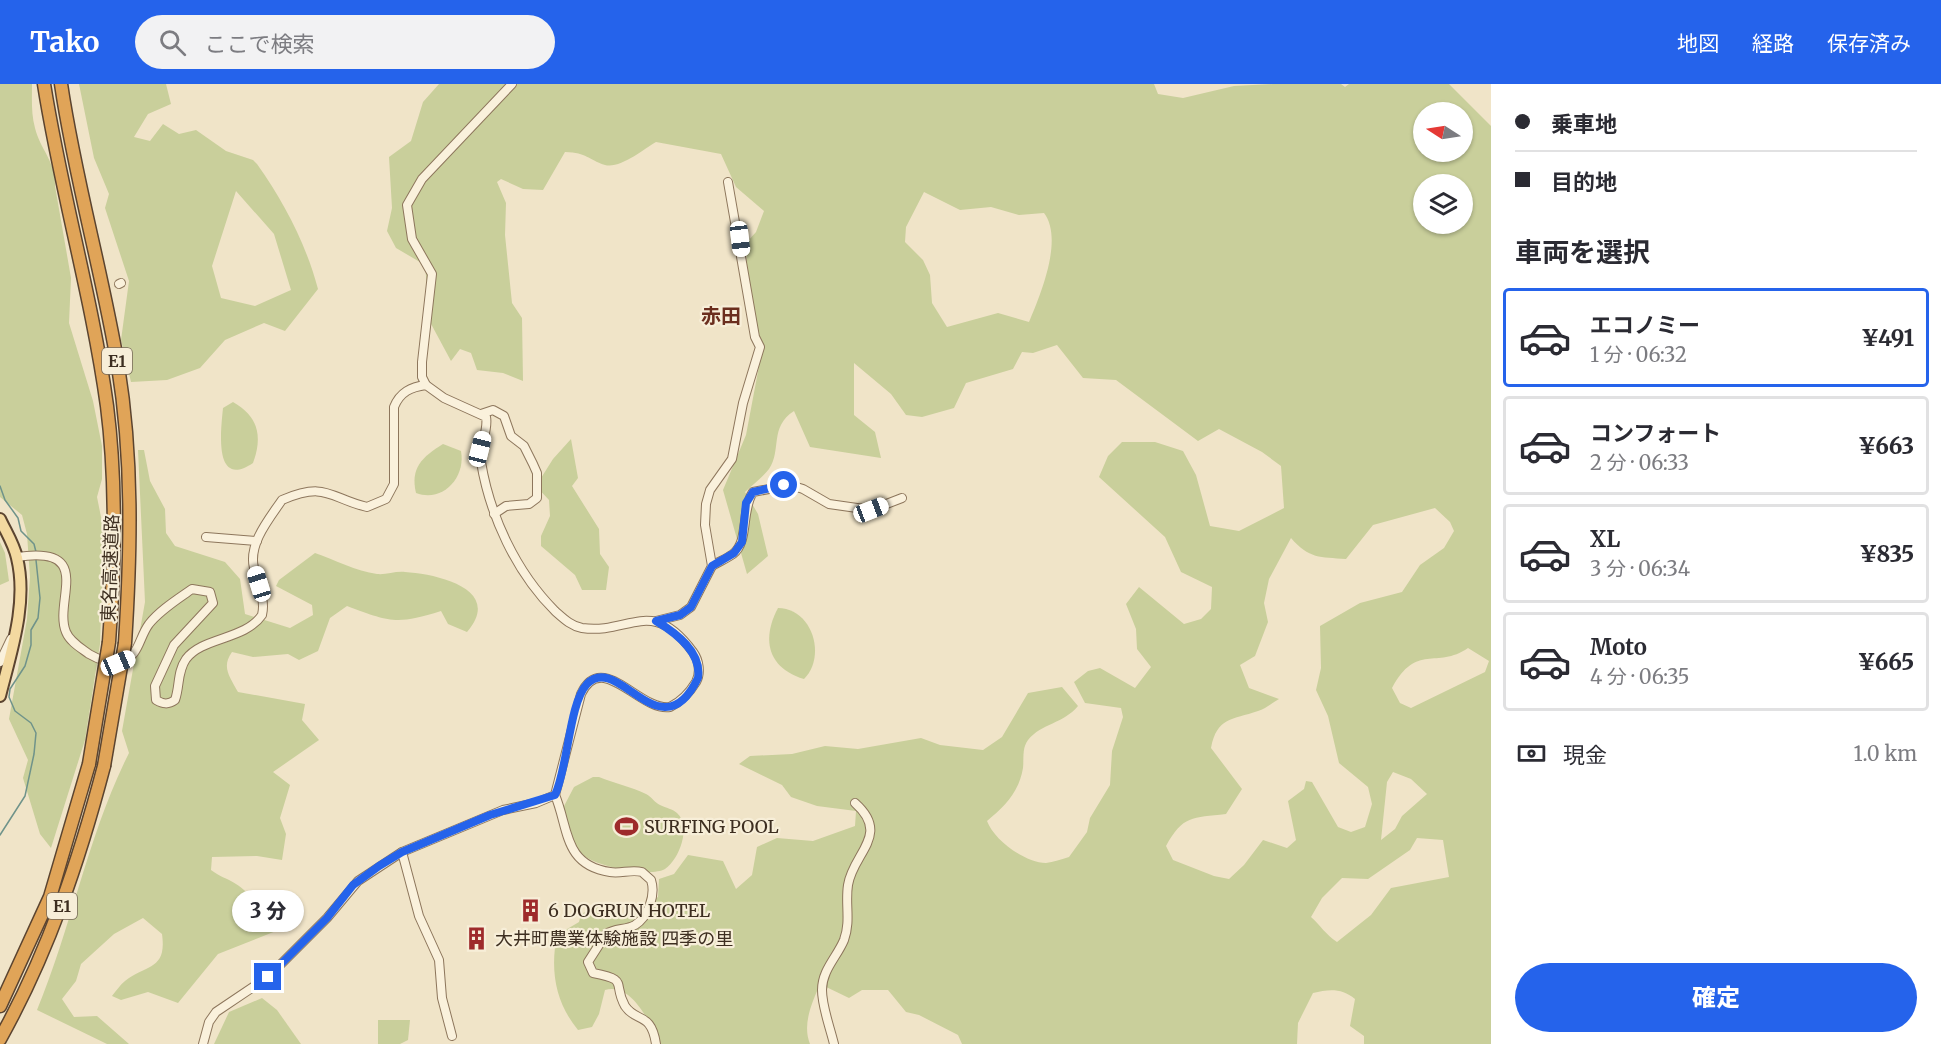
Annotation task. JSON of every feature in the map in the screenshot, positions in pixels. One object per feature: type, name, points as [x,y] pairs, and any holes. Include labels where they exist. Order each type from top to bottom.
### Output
[{"type":"highway","name":"東名高速道路","points":[[0,1006],[50,897],[75,818],[89,764],[109,642],[114,516],[107,408],[96,337],[53,138],[44,84]]},
{"type":"highway","name":"東名高速道路","points":[[0,1038],[31,978],[76,867],[104,766],[125,643],[130,520],[123,409],[107,310],[75,165],[61,84]]},
{"type":"main road","points":[[0,519],[19,556],[21,583],[19,614],[0,696]]},
{"type":"street","points":[[512,84],[422,179],[407,205],[412,238],[432,274],[422,377],[426,385],[444,398],[481,414],[487,420],[480,449],[494,514],[529,579],[554,610],[571,623],[589,628],[656,621],[680,615],[691,607],[712,566],[734,553],[742,542],[746,503],[753,492],[790,485],[830,504],[871,510],[902,498]]},
{"type":"street","points":[[712,566],[705,525],[706,504],[710,490],[732,459],[743,403],[760,347],[755,337],[728,182]]},
{"type":"street","points":[[19,556],[43,556],[57,562],[68,578],[64,623],[68,635],[82,649],[110,663],[118,663],[131,657],[150,623],[192,589],[210,592],[213,603],[174,645],[155,686],[156,700],[165,704],[175,699],[179,675],[189,656],[245,630],[262,615],[263,600],[253,563],[257,541],[282,500],[326,491],[368,507],[386,499],[394,484],[394,407],[399,396],[406,390],[426,385]]},
{"type":"street","points":[[481,414],[493,410],[504,416],[511,436],[524,446],[537,473],[537,498],[529,504],[506,506],[494,514]]},
{"type":"street","points":[[206,537],[257,541]]},
{"type":"street","points":[[0,662],[14,633],[19,614]]},
{"type":"street","points":[[656,621],[676,635],[695,655],[699,668],[696,683],[675,705],[661,708],[649,704],[612,680],[601,678],[587,683],[581,694],[555,795],[563,817],[567,840],[579,858],[608,872],[642,872],[651,880],[653,897],[641,919],[632,926],[606,934],[588,962],[593,974],[606,975],[616,981],[624,1005],[648,1021],[656,1044]]},
{"type":"street","points":[[202,1044],[209,1022],[216,1012],[260,984],[327,918],[358,881],[402,852],[503,810],[536,803],[555,795]]},
{"type":"street","points":[[834,1044],[822,991],[823,979],[847,931],[848,883],[852,869],[865,852],[871,834],[867,816],[855,803]]},
{"type":"street","points":[[402,852],[419,916],[440,960],[442,998],[452,1036]]},
{"type":"green space","points":[[0,84],[32,84],[34,123],[37,136],[55,177],[71,278],[69,323],[93,401],[102,446],[102,479],[97,497],[104,532],[100,644],[85,740],[51,848],[40,834],[23,778],[28,760],[9,719],[27,619],[30,577],[27,534],[22,515],[0,497]]},
{"type":"green space","points":[[79,84],[166,84],[171,104],[148,114],[134,137],[150,141],[163,124],[179,134],[196,130],[226,151],[253,160],[276,193],[293,224],[318,289],[285,331],[264,323],[225,340],[200,368],[167,380],[131,382],[121,340],[129,281],[105,208],[109,194],[94,158]],"holes":[[[236,191],[274,234],[291,290],[255,306],[221,298],[212,266]]]},
{"type":"green space","points":[[439,84],[1154,84],[1158,94],[1183,98],[1234,86],[1341,84],[1345,87],[1349,84],[1449,84],[1467,102],[1413,102],[1413,162],[1473,162],[1473,108],[1491,126],[1491,1044],[1364,1044],[1364,1036],[1350,1026],[1355,999],[1340,991],[1330,990],[1313,993],[1298,1023],[1297,1044],[962,1044],[958,1035],[919,1015],[906,1012],[888,990],[862,990],[849,998],[820,984],[808,1021],[810,1044],[661,1044],[639,1007],[624,992],[615,989],[605,990],[599,1014],[592,1027],[578,1030],[559,997],[554,961],[557,935],[579,922],[581,914],[597,907],[610,918],[639,910],[658,897],[659,879],[674,874],[688,855],[723,861],[736,889],[752,875],[757,847],[777,838],[813,841],[855,826],[856,811],[817,806],[791,797],[782,785],[739,764],[750,756],[792,754],[825,746],[858,749],[921,738],[940,745],[983,750],[1002,737],[1028,693],[1062,687],[1078,706],[1066,717],[1040,730],[1028,740],[1024,750],[1021,777],[1015,791],[987,821],[1003,843],[1029,859],[1046,863],[1069,857],[1087,832],[1090,818],[1110,785],[1112,751],[1123,717],[1121,708],[1085,703],[1074,682],[1088,671],[1100,668],[1135,688],[1151,667],[1137,649],[1136,629],[1126,604],[1139,587],[1184,624],[1201,619],[1211,609],[1212,587],[1181,572],[1165,537],[1099,477],[1108,456],[1122,442],[1155,442],[1183,451],[1196,475],[1210,526],[1239,531],[1284,508],[1281,466],[1262,452],[1219,429],[1198,441],[1116,380],[1083,378],[1057,345],[1033,353],[1022,352],[1013,369],[966,383],[954,408],[922,417],[906,415],[891,394],[854,363],[854,415],[875,432],[881,458],[810,447],[794,411],[786,417],[781,424],[773,462],[761,478],[745,492],[758,514],[768,556],[747,574],[723,490],[746,435],[763,345],[745,309],[747,242],[756,232],[764,211],[736,187],[721,154],[656,142],[625,161],[605,165],[583,155],[565,152],[543,190],[523,189],[501,179],[497,182],[506,203],[505,235],[512,303],[522,318],[523,381],[503,373],[477,370],[471,353],[460,349],[451,361],[430,322],[425,265],[396,248],[387,231],[392,208],[389,157],[411,141],[423,102]],"holes":[[[924,192],[960,210],[991,207],[1019,215],[1044,213],[1050,224],[1051,252],[1044,283],[1029,322],[998,313],[947,327],[932,303],[930,275],[923,260],[905,242],[906,227]],[[1435,508],[1450,522],[1454,531],[1444,548],[1420,565],[1402,592],[1360,603],[1320,626],[1321,668],[1316,690],[1328,716],[1339,763],[1368,787],[1372,804],[1365,827],[1351,832],[1338,827],[1312,782],[1306,781],[1304,789],[1288,801],[1296,840],[1287,848],[1263,840],[1244,865],[1229,879],[1214,876],[1173,860],[1166,846],[1178,828],[1190,820],[1226,814],[1242,789],[1211,748],[1217,730],[1227,721],[1261,710],[1279,699],[1249,688],[1240,665],[1255,656],[1268,622],[1264,603],[1269,579],[1291,538],[1297,545],[1315,556],[1346,559],[1373,525]],[[1468,648],[1489,661],[1485,672],[1411,708],[1400,703],[1392,688],[1410,665],[1427,659],[1457,654]],[[1393,772],[1411,779],[1427,794],[1402,816],[1395,829],[1381,840],[1387,782]],[[1417,838],[1443,840],[1449,877],[1391,888],[1371,915],[1337,942],[1311,917],[1322,898],[1342,878],[1368,879],[1410,850]]]},
{"type":"green space","points":[[233,402],[253,420],[258,436],[253,463],[240,469],[231,469],[225,463],[222,454],[223,408]]},
{"type":"green space","points":[[571,439],[578,478],[572,486],[599,529],[600,554],[609,567],[606,590],[582,590],[575,575],[541,546],[541,536],[550,516],[549,500],[536,486],[553,459]]},
{"type":"green space","points":[[443,444],[461,451],[462,461],[456,478],[450,486],[435,494],[416,493],[415,477],[419,464]]},
{"type":"green space","points":[[138,450],[144,450],[150,481],[165,509],[166,533],[175,546],[225,562],[240,579],[245,614],[290,628],[313,615],[312,605],[276,586],[279,580],[315,553],[369,573],[405,572],[433,576],[462,587],[472,595],[477,605],[476,617],[467,632],[448,624],[441,611],[403,620],[393,620],[347,606],[330,618],[318,651],[299,660],[288,654],[253,657],[232,652],[227,667],[238,692],[305,704],[302,720],[319,740],[273,772],[290,785],[280,818],[286,834],[282,860],[257,856],[212,857],[211,870],[246,892],[260,909],[258,918],[276,931],[218,954],[178,1003],[148,992],[121,1000],[112,996],[125,981],[154,965],[163,946],[162,934],[143,918],[114,934],[81,964],[76,981],[62,999],[74,1017],[97,1016],[129,1044],[107,1044],[37,1010],[102,816],[129,753],[122,731],[145,602]]},
{"type":"green space","points":[[0,542],[5,553],[9,581],[0,585]]},
{"type":"green space","points":[[778,608],[790,610],[800,616],[812,635],[815,646],[814,658],[811,669],[804,679],[782,668],[771,651],[770,631]]},
{"type":"green space","name":"SURFING POOL","points":[[593,777],[599,777],[648,795],[658,804],[677,813],[683,826],[682,842],[670,865],[665,869],[646,872],[620,869],[594,861],[578,851],[570,836],[563,808],[574,787]]},
{"type":"green space","points":[[262,998],[277,1010],[301,1044],[214,1044],[229,1012]]},
{"type":"green space","points":[[378,1020],[410,1020],[408,1040],[400,1044],[378,1044]]},
{"type":"waterway","points":[[0,486],[5,500],[18,518],[21,531],[34,544],[36,552]]},
{"type":"waterway","points":[[0,835],[25,796],[34,754],[36,733],[31,723],[15,711],[9,697],[10,689],[25,666],[31,645],[31,630],[38,618],[40,598],[36,560]]},
{"type":"place","name":"SURFING POOL","points":[[626,826]]},
{"type":"place","name":"6 DOGRUN HOTEL","points":[[530,910]]},
{"type":"place","name":"大井町農業体験施設 四季の里","points":[[477,938]]},
{"type":"district","name":"赤田","points":[[721,315]]},
{"type":"route","points":[[268,977],[334,911],[353,885],[379,866],[402,852],[490,815],[536,803],[555,795],[581,694],[591,680],[606,678],[616,681],[644,702],[661,708],[675,705],[687,694],[696,683],[699,674],[695,655],[676,635],[656,621],[680,615],[691,607],[712,566],[734,553],[742,542],[746,503],[753,492],[784,485]]}]
